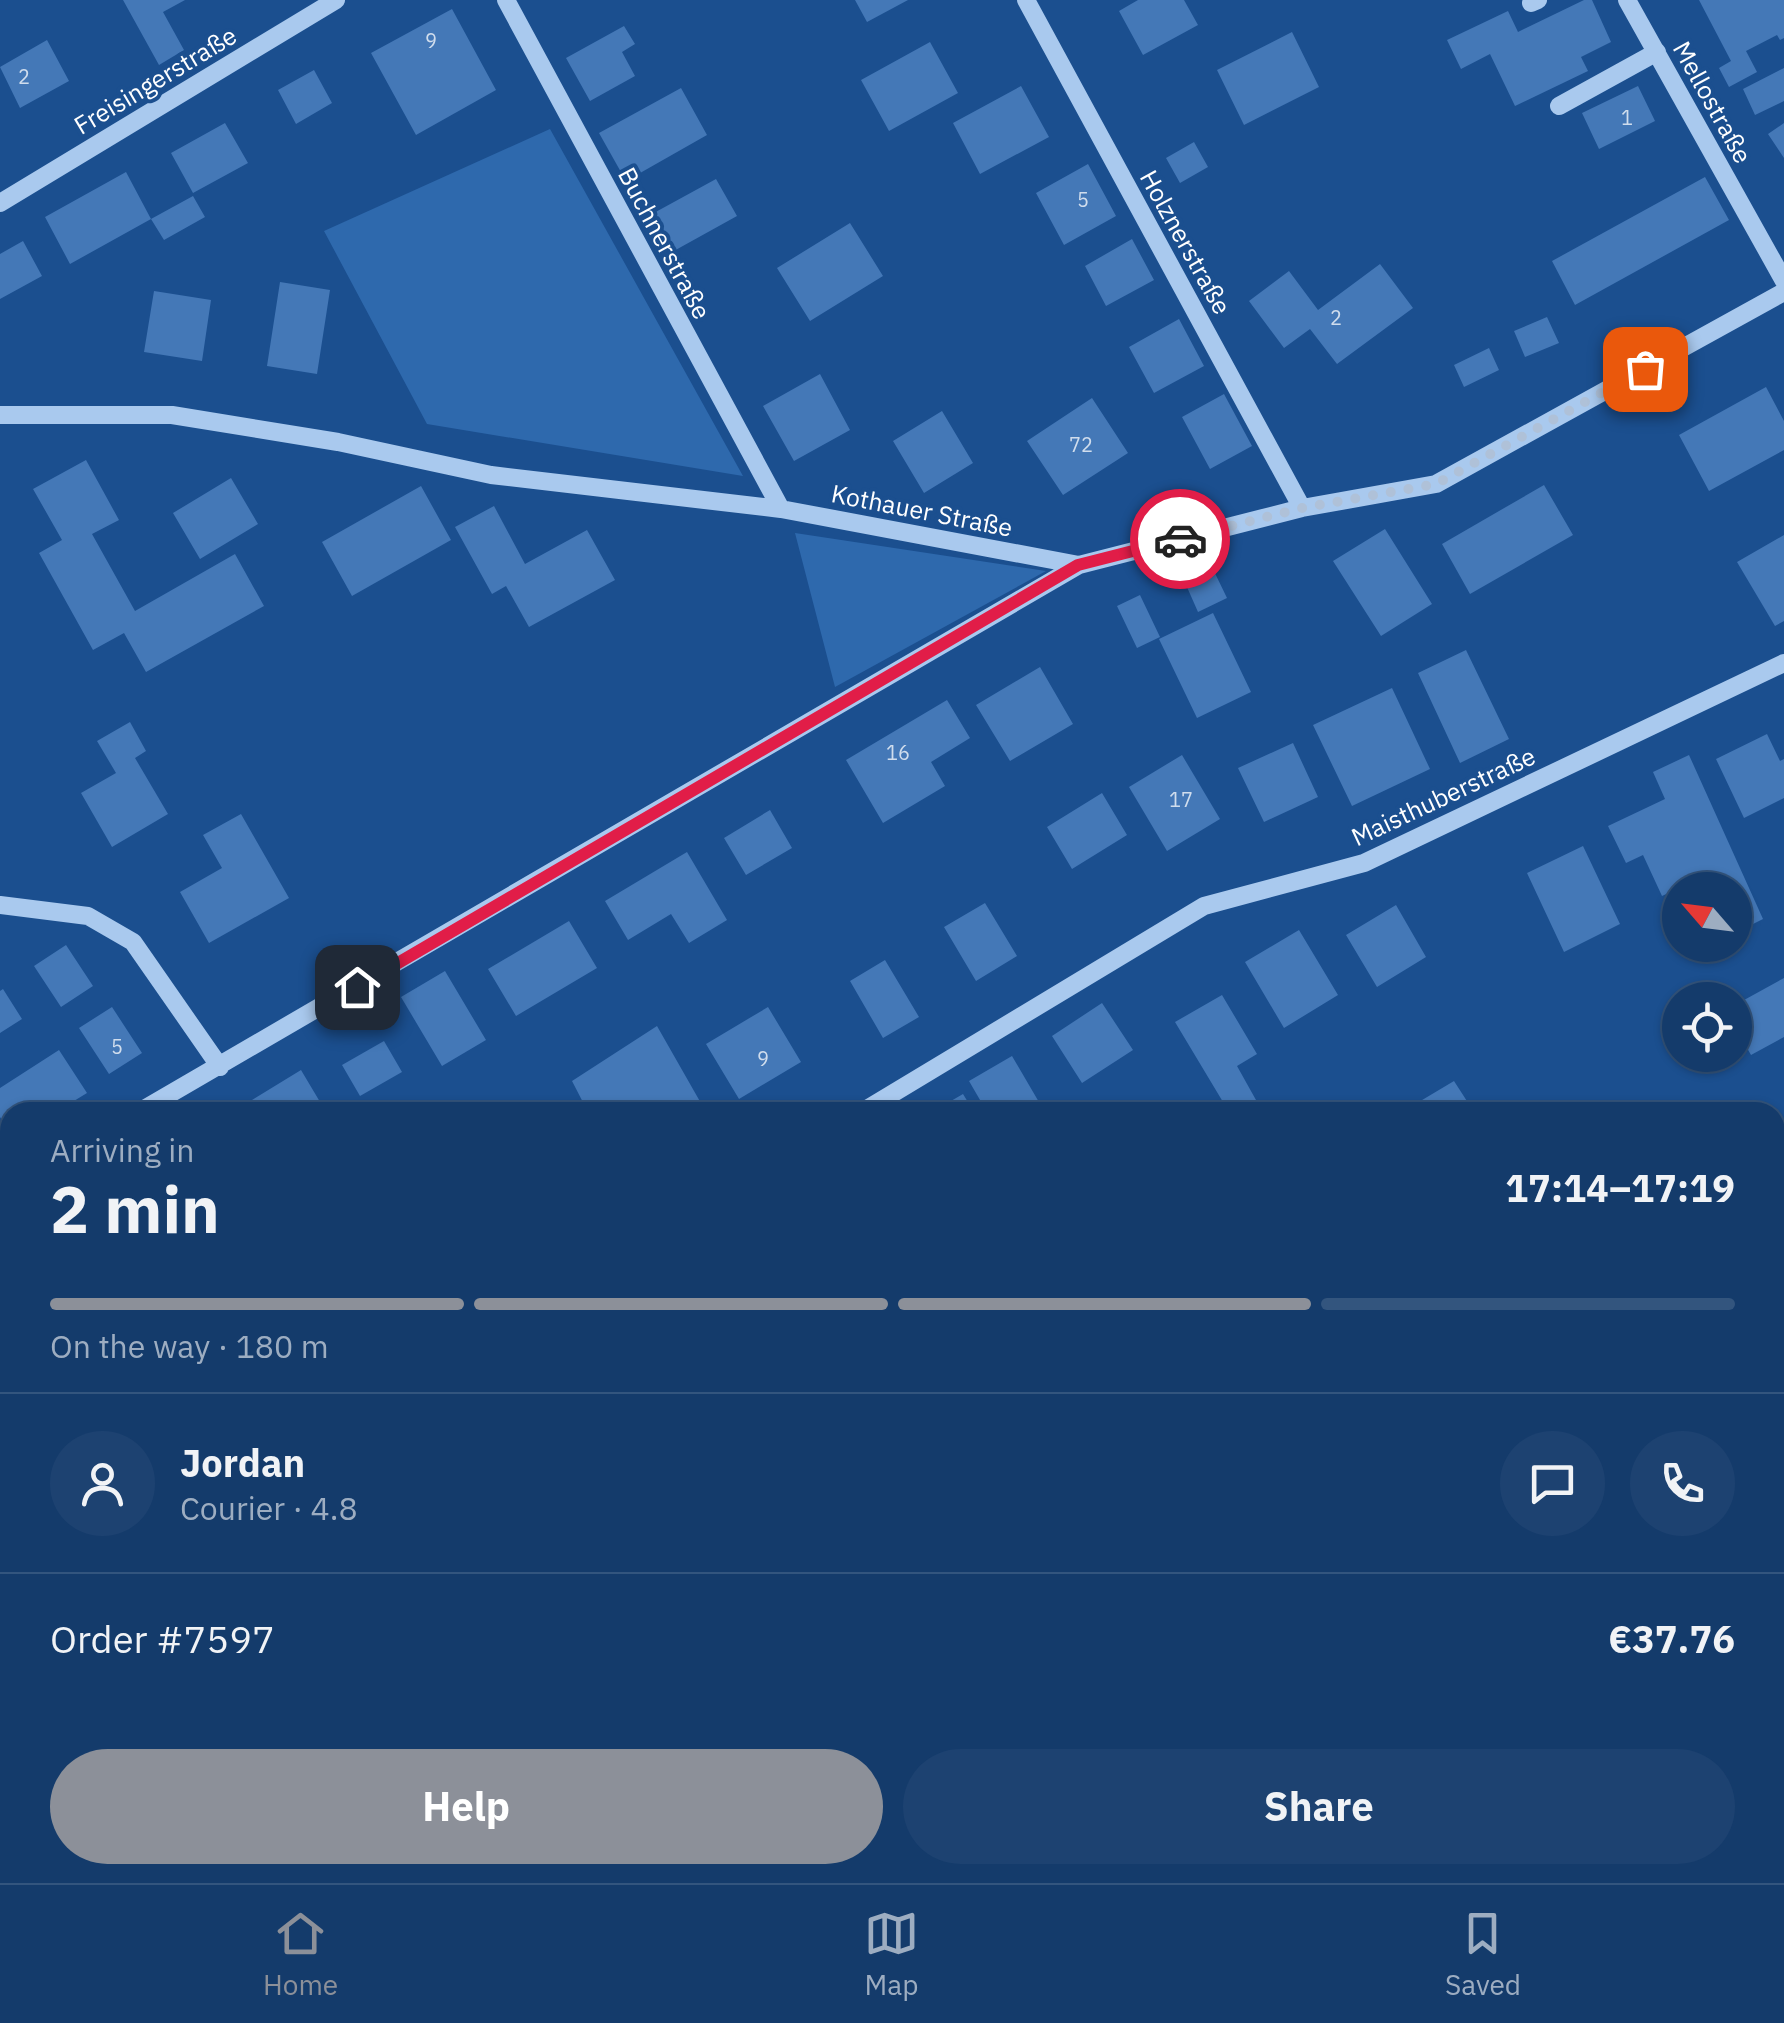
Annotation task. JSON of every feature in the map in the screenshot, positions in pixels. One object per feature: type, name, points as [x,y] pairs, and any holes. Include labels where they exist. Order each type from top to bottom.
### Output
[{"type":"street","name":"Freisingerstraße","points":[[1,199],[336,0]]},
{"type":"street","name":"Buchnerstraße","points":[[506,0],[781,509]]},
{"type":"street","name":"Holznerstraße","points":[[1026,0],[1302,508]]},
{"type":"street","name":"Mellostraße","points":[[1628,0],[1784,280]]},
{"type":"street","points":[[1559,106],[1657,52]]},
{"type":"street","name":"Kothauer Straße","points":[[0,414],[172,415],[338,442],[491,475],[781,509],[1078,565],[1302,508],[1436,484],[1784,292]]},
{"type":"street","points":[[157,1102],[1078,565]]},
{"type":"street","name":"Maisthuberstraße","points":[[879,1102],[1204,906],[1364,863],[1784,663]]},
{"type":"street","points":[[0,905],[88,916],[133,942],[220,1067]]},
{"type":"shaded area","points":[[550,129],[743,476],[427,424],[324,231]]},
{"type":"shaded area","points":[[795,533],[1046,571],[835,687]]},
{"type":"building","points":[[123,0],[185,0],[163,12],[184,50],[159,65]]},
{"type":"building","points":[[855,0],[908,0],[867,22]]},
{"type":"building","points":[[1138,0],[1184,0],[1198,25],[1143,55],[1119,11]]},
{"type":"building","points":[[1584,0],[1592,0],[1611,42],[1581,57],[1588,71],[1515,106],[1490,54],[1461,69],[1447,40],[1508,11],[1518,32]]},
{"type":"building","points":[[1699,0],[1784,0],[1784,38],[1780,40],[1777,35],[1746,51],[1757,72],[1729,87],[1719,68],[1731,61]]},
{"type":"building","points":[[452,9],[496,90],[416,135],[371,53]]},
{"type":"building","points":[[624,26],[635,44],[622,52],[635,76],[590,101],[566,58]]},
{"type":"building","points":[[1292,32],[1319,87],[1244,125],[1217,70]]},
{"type":"building","points":[[47,40],[69,81],[20,108],[0,67]]},
{"type":"building","points":[[930,42],[958,93],[889,131],[861,80]]},
{"type":"building","points":[[1784,68],[1784,101],[1755,115],[1743,89]]},
{"type":"building","points":[[314,70],[332,103],[296,124],[278,90]]},
{"type":"building","points":[[1021,86],[1049,137],[980,174],[953,123]]},
{"type":"building","points":[[1638,86],[1655,121],[1599,149],[1582,113]]},
{"type":"building","points":[[681,88],[707,135],[626,181],[599,133]]},
{"type":"building","points":[[225,123],[248,163],[193,193],[171,153]]},
{"type":"building","points":[[1784,123],[1784,158],[1768,134]]},
{"type":"building","points":[[1194,142],[1208,167],[1180,183],[1166,158]]},
{"type":"building","points":[[1088,164],[1116,216],[1064,245],[1036,193]]},
{"type":"building","points":[[126,172],[151,219],[70,264],[45,217]]},
{"type":"building","points":[[1705,177],[1729,220],[1575,305],[1552,261]]},
{"type":"building","points":[[716,179],[737,216],[672,252],[652,214]]},
{"type":"building","points":[[193,196],[205,217],[164,240],[151,219]]},
{"type":"building","points":[[850,223],[883,276],[810,321],[777,268]]},
{"type":"building","points":[[1132,239],[1154,280],[1106,306],[1085,266]]},
{"type":"building","points":[[23,241],[42,276],[0,299],[0,254]]},
{"type":"building","points":[[1380,264],[1413,308],[1337,364],[1310,329],[1284,348],[1249,301],[1289,271],[1318,310]]},
{"type":"building","points":[[280,282],[330,290],[317,374],[267,366]]},
{"type":"building","points":[[154,291],[211,300],[202,361],[144,352]]},
{"type":"building","points":[[1547,317],[1559,343],[1525,357],[1514,331]]},
{"type":"building","points":[[1179,319],[1204,366],[1154,393],[1129,347]]},
{"type":"building","points":[[1489,348],[1499,370],[1464,387],[1454,365]]},
{"type":"building","points":[[820,374],[850,430],[794,461],[763,406]]},
{"type":"building","points":[[1766,387],[1784,421],[1784,450],[1709,491],[1679,435]]},
{"type":"building","points":[[1224,394],[1252,446],[1210,469],[1182,417]]},
{"type":"building","points":[[1092,398],[1128,453],[1063,495],[1027,441]]},
{"type":"building","points":[[942,411],[973,463],[924,493],[893,441]]},
{"type":"building","points":[[86,460],[119,520],[92,534],[135,611],[235,554],[264,606],[146,672],[124,633],[93,650],[39,553],[62,540],[33,489]]},
{"type":"building","points":[[231,478],[258,524],[200,559],[173,513]]},
{"type":"building","points":[[1544,485],[1573,535],[1470,594],[1442,544]]},
{"type":"building","points":[[421,486],[451,540],[352,596],[322,542]]},
{"type":"building","points":[[494,506],[525,564],[587,530],[615,580],[529,627],[506,586],[492,594],[455,527]]},
{"type":"building","points":[[1385,529],[1432,604],[1381,636],[1333,561]]},
{"type":"building","points":[[1784,535],[1784,621],[1775,626],[1737,562]]},
{"type":"building","points":[[1211,565],[1227,598],[1198,612],[1183,578]]},
{"type":"building","points":[[1140,595],[1160,637],[1137,648],[1117,606]]},
{"type":"building","points":[[1213,613],[1251,692],[1197,718],[1159,639]]},
{"type":"building","points":[[1466,650],[1509,739],[1460,763],[1418,673]]},
{"type":"building","points":[[1040,667],[1073,724],[1010,761],[976,705]]},
{"type":"building","points":[[1392,688],[1430,769],[1352,806],[1313,725]]},
{"type":"building","points":[[947,700],[970,738],[931,762],[945,786],[883,823],[846,760]]},
{"type":"building","points":[[130,722],[146,751],[135,758],[168,814],[112,847],[81,793],[116,773],[97,741]]},
{"type":"building","points":[[1767,734],[1780,761],[1784,759],[1784,798],[1744,818],[1716,759]]},
{"type":"building","points":[[1293,743],[1318,797],[1264,822],[1238,768]]},
{"type":"building","points":[[1182,755],[1220,819],[1167,851],[1129,787]]},
{"type":"building","points":[[1689,755],[1742,872],[1662,872],[1662,896],[1643,855],[1626,863],[1608,826],[1665,799],[1653,772]]},
{"type":"building","points":[[1102,793],[1127,835],[1072,869],[1047,827]]},
{"type":"building","points":[[770,810],[792,848],[746,875],[724,838]]},
{"type":"building","points":[[241,814],[289,898],[209,943],[180,892],[222,868],[203,835]]},
{"type":"building","points":[[1583,846],[1620,924],[1564,952],[1527,873]]},
{"type":"building","points":[[687,852],[727,920],[689,943],[671,914],[628,940],[605,901]]},
{"type":"building","points":[[1752,895],[1763,919],[1752,924]]},
{"type":"building","points":[[985,903],[1017,956],[976,981],[944,927]]},
{"type":"building","points":[[1396,905],[1426,957],[1377,987],[1346,935]]},
{"type":"building","points":[[569,921],[597,968],[516,1016],[488,969]]},
{"type":"building","points":[[1299,930],[1338,995],[1284,1028],[1245,962]]},
{"type":"building","points":[[66,945],[93,986],[61,1007],[34,966]]},
{"type":"building","points":[[885,960],[919,1017],[883,1038],[850,981]]},
{"type":"building","points":[[445,971],[486,1040],[442,1066],[401,997]]},
{"type":"building","points":[[1784,978],[1784,1037],[1752,1054],[1752,996]]},
{"type":"building","points":[[3,989],[22,1019],[0,1033],[0,991]]},
{"type":"building","points":[[1222,995],[1257,1054],[1237,1066],[1256,1100],[1223,1102],[1175,1022]]},
{"type":"building","points":[[1102,1003],[1133,1050],[1082,1083],[1052,1036]]},
{"type":"building","points":[[112,1007],[142,1053],[109,1074],[79,1028]]},
{"type":"building","points":[[768,1007],[801,1062],[739,1099],[706,1044]]},
{"type":"building","points":[[657,1026],[700,1102],[583,1102],[572,1081]]},
{"type":"building","points":[[384,1041],[402,1072],[360,1096],[342,1065]]},
{"type":"building","points":[[59,1050],[87,1093],[72,1102],[0,1102],[0,1088]]},
{"type":"building","points":[[1012,1056],[1039,1102],[981,1102],[969,1081]]},
{"type":"building","points":[[301,1070],[320,1102],[253,1102]]},
{"type":"building","points":[[1454,1081],[1468,1102],[1419,1102]]},
{"type":"building","points":[[963,1094],[968,1102],[949,1102]]},
{"type":"way so far","points":[[1180,539],[1302,508],[1436,484],[1645,369]]},
{"type":"route","points":[[357,987],[1078,565],[1180,539]]}]
